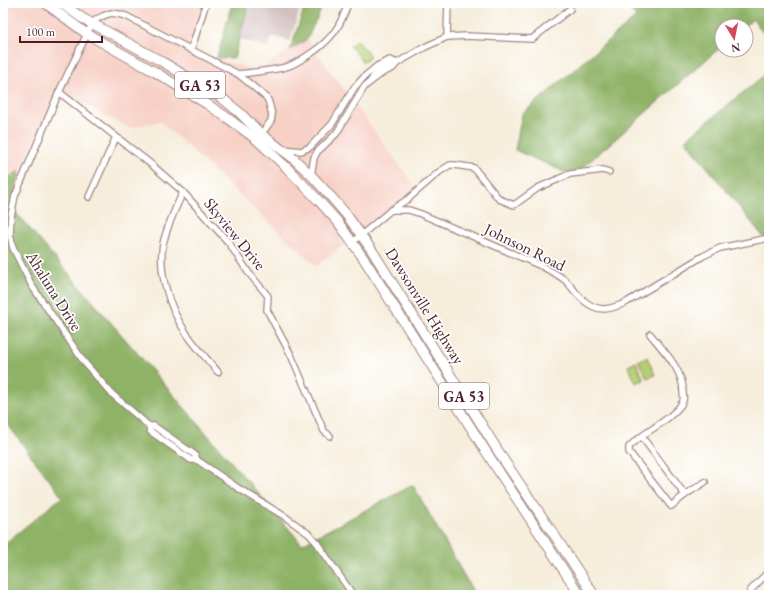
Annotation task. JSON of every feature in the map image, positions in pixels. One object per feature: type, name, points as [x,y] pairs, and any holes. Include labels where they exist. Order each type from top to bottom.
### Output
[{"type":"main road","name":"GA 53","points":[[45,3],[87,34],[155,72],[259,137]]},
{"type":"main road","name":"Dawsonville Highway","points":[[61,3],[92,24],[160,61],[223,99],[240,113],[259,137],[338,222],[353,242],[496,468],[580,595]]},
{"type":"main road","name":"Dawsonville Highway","points":[[259,137],[281,149],[293,158],[311,175],[346,214],[416,318],[505,462],[554,533],[594,595]]},
{"type":"street","points":[[192,50],[206,3]]},
{"type":"street","points":[[238,74],[289,66],[306,58],[323,45],[334,33],[344,17],[348,3]]},
{"type":"street","points":[[447,37],[448,3]]},
{"type":"street","points":[[281,149],[301,151],[310,147],[332,124],[357,85],[365,76],[380,70],[393,68],[397,63],[425,47],[447,37],[467,36],[532,39],[570,9]]},
{"type":"street","points":[[92,24],[97,19],[111,14],[126,16],[238,74],[262,94],[270,103],[271,121],[259,137]]},
{"type":"street","name":"Ahaluna Drive","points":[[92,24],[59,92],[15,196],[11,216],[10,234],[13,248],[32,286],[84,362],[112,394],[149,426],[154,426],[195,455],[197,460],[238,488],[284,516],[309,534],[317,543],[353,595]]},
{"type":"street","points":[[311,175],[314,158],[317,152],[336,134],[364,89],[390,60],[397,63]]},
{"type":"street","points":[[357,85],[364,89]]},
{"type":"street","name":"Skyview Drive","points":[[59,92],[152,166],[182,192],[229,243],[248,272],[268,296],[267,310],[291,355],[324,431],[330,436]]},
{"type":"street","points":[[320,136],[327,143]]},
{"type":"street","points":[[88,197],[116,137]]},
{"type":"street","points":[[353,242],[391,210],[408,199],[439,172],[450,165],[474,168],[499,199],[514,205],[538,188],[570,174],[603,170],[609,172]]},
{"type":"street","points":[[182,192],[163,243],[161,264],[164,282],[173,311],[178,321],[218,372]]},
{"type":"street","name":"Johnson Road","points":[[391,210],[409,210],[421,214],[554,272],[581,298],[591,306],[600,310],[616,307],[627,302],[703,256],[720,248],[769,238]]},
{"type":"street","points":[[650,334],[678,371],[684,388],[683,400],[662,423],[633,442],[629,447],[629,452],[671,506],[705,482]]},
{"type":"street","points":[[642,437],[685,495]]},
{"type":"street","points":[[543,540],[554,533]]},
{"type":"street","points":[[750,595],[750,591],[769,571]]},
{"type":"shaded area","points":[[3,3],[209,3],[195,51],[256,71],[307,39],[417,189],[316,266],[160,121],[129,128],[59,91],[20,171],[3,180]]},
{"type":"shaded area","points":[[250,3],[302,3],[290,41],[272,36],[268,48],[239,39]]},
{"type":"green space","points":[[232,3],[249,3],[234,58],[217,58]]},
{"type":"green space","points":[[306,3],[324,3],[307,39],[290,50]]},
{"type":"green space","points":[[626,3],[769,3],[769,41],[754,20],[754,18],[714,18],[714,53],[573,176],[515,150],[522,114],[636,17]]},
{"type":"green space","points":[[357,40],[370,56],[363,62],[350,46]]},
{"type":"green space","points":[[769,71],[769,244],[685,140]]},
{"type":"green space","points":[[20,171],[12,208],[302,544],[413,485],[475,595],[3,595],[3,545],[62,497],[3,418],[3,180]]},
{"type":"green space","points":[[647,357],[655,375],[647,378],[638,361]]},
{"type":"green space","points":[[636,362],[644,380],[636,383],[628,366]]}]
